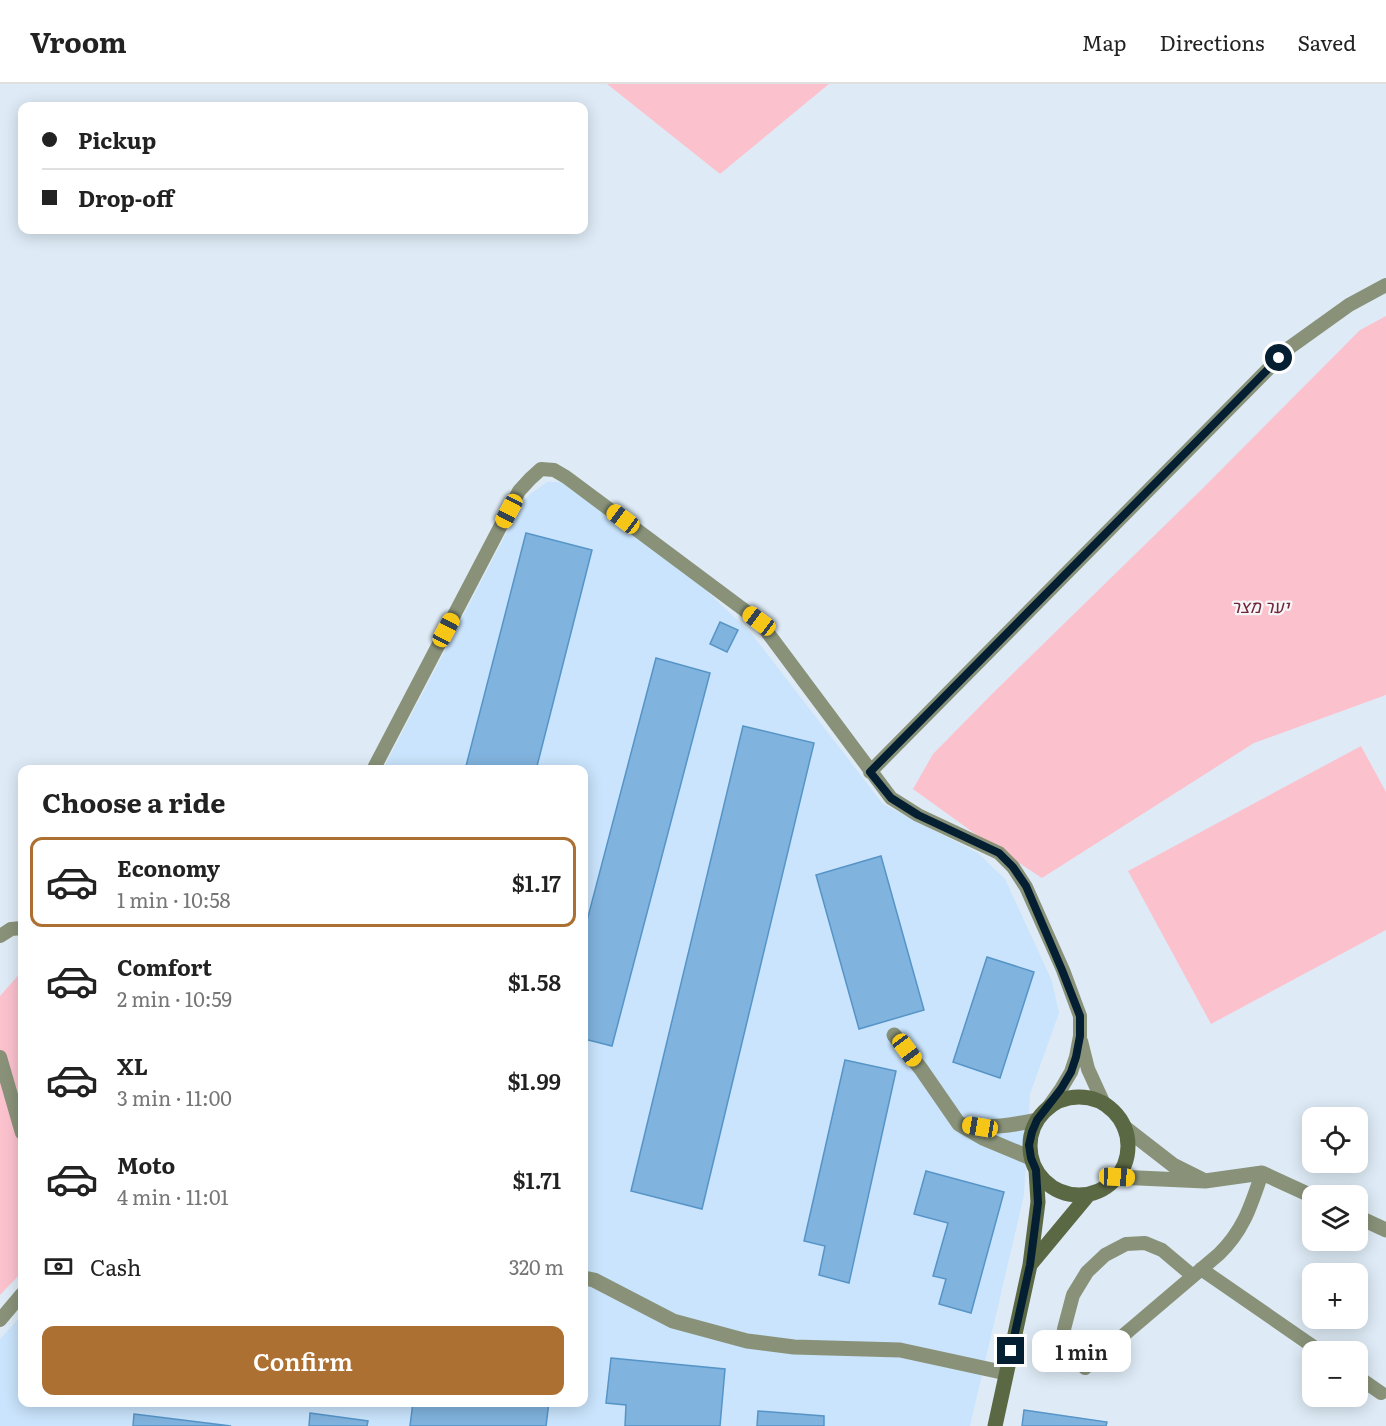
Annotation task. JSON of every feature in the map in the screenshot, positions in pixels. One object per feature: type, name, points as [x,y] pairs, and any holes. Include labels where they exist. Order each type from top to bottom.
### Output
[{"type":"street","points":[[894,1035],[959,1124],[1034,1164],[1046,1182],[1059,1190],[1074,1194],[1089,1194],[1104,1188],[1117,1177],[1124,1166],[1127,1153],[1128,1140],[1124,1127],[1116,1114],[1104,1104],[1087,1098],[1069,1097],[1057,1102],[1042,1114],[1017,1124],[980,1127],[959,1124]]},
{"type":"street","points":[[995,1426],[1030,1265],[1038,1203],[1034,1164],[1029,1145],[1032,1132],[1042,1114]]},
{"type":"street","points":[[1124,1127],[1173,1164],[1205,1181]]},
{"type":"street","points":[[1117,1177],[1205,1181],[1262,1173],[1302,1191]]},
{"type":"street","points":[[1030,1265],[1089,1194]]},
{"type":"street","points":[[1368,1222],[1386,1230]]},
{"type":"street","points":[[588,1279],[673,1321],[747,1341],[794,1347],[900,1350],[1006,1373]]},
{"type":"lane","points":[[870,772],[1289,348],[1349,305],[1386,285]]},
{"type":"lane","points":[[375,765],[519,491],[541,470],[554,470],[759,621],[891,798],[918,815],[999,853],[1013,867],[1026,886],[1080,1016],[1080,1036],[1071,1072],[1042,1114]]},
{"type":"lane","points":[[0,936],[11,929],[18,928]]},
{"type":"lane","points":[[1080,1036],[1088,1069],[1104,1104]]},
{"type":"lane","points":[[0,1057],[18,1119]]},
{"type":"lane","points":[[1262,1173],[1245,1220],[1230,1243],[1197,1272],[1114,1344],[1085,1368],[1067,1346],[1064,1329],[1073,1295],[1087,1272],[1105,1255],[1126,1244],[1145,1243],[1162,1250],[1197,1272],[1304,1341]]},
{"type":"lane","points":[[0,1320],[18,1299]]},
{"type":"lane","points":[[1368,1384],[1381,1393]]},
{"type":"shaded area","points":[[547,482],[561,482],[692,577],[751,633],[883,804],[978,853],[1005,879],[1052,981],[1059,1013],[1030,1094],[1024,1195],[970,1426],[0,1426],[0,1339],[18,1319],[18,1407],[588,1407],[588,765],[385,765],[523,501]]},
{"type":"green space","points":[[607,84],[829,84],[720,174]]},
{"type":"green space","name":"יער מצר","points":[[1386,316],[1386,695],[1254,743],[1042,878],[985,841],[913,789],[933,754],[992,694],[1203,488],[1360,330]]},
{"type":"green space","points":[[1361,746],[1386,792],[1386,930],[1211,1024],[1128,871]]},
{"type":"green space","points":[[18,976],[18,1276],[0,1295],[0,996]]},
{"type":"building","points":[[526,533],[592,550],[537,765],[466,765]]},
{"type":"building","points":[[720,622],[738,630],[727,652],[710,644]]},
{"type":"building","points":[[656,658],[710,673],[612,1046],[588,1040],[588,917]]},
{"type":"building","points":[[743,726],[814,743],[702,1209],[631,1191]]},
{"type":"building","points":[[881,856],[924,1010],[859,1029],[816,875]]},
{"type":"building","points":[[987,957],[1034,972],[1000,1078],[953,1062]]},
{"type":"building","points":[[845,1060],[896,1071],[849,1283],[819,1275],[825,1246],[804,1241]]},
{"type":"building","points":[[926,1171],[1004,1192],[971,1313],[939,1304],[946,1279],[933,1276],[948,1223],[914,1214]]},
{"type":"building","points":[[611,1358],[725,1369],[720,1426],[625,1426],[626,1405],[606,1403]]},
{"type":"building","points":[[412,1407],[548,1407],[546,1426],[410,1426]]},
{"type":"building","points":[[1024,1410],[1107,1422],[1106,1426],[1022,1426]]},
{"type":"building","points":[[758,1411],[824,1416],[824,1426],[757,1426]]},
{"type":"building","points":[[310,1413],[368,1421],[367,1426],[309,1426]]},
{"type":"building","points":[[134,1414],[231,1426],[133,1426]]},
{"type":"route","points":[[1011,1351],[1030,1265],[1038,1203],[1036,1170],[1029,1145],[1037,1120],[1047,1109],[1071,1072],[1080,1036],[1080,1016],[1026,886],[1013,867],[999,853],[918,815],[891,798],[870,772],[1279,358]]}]
